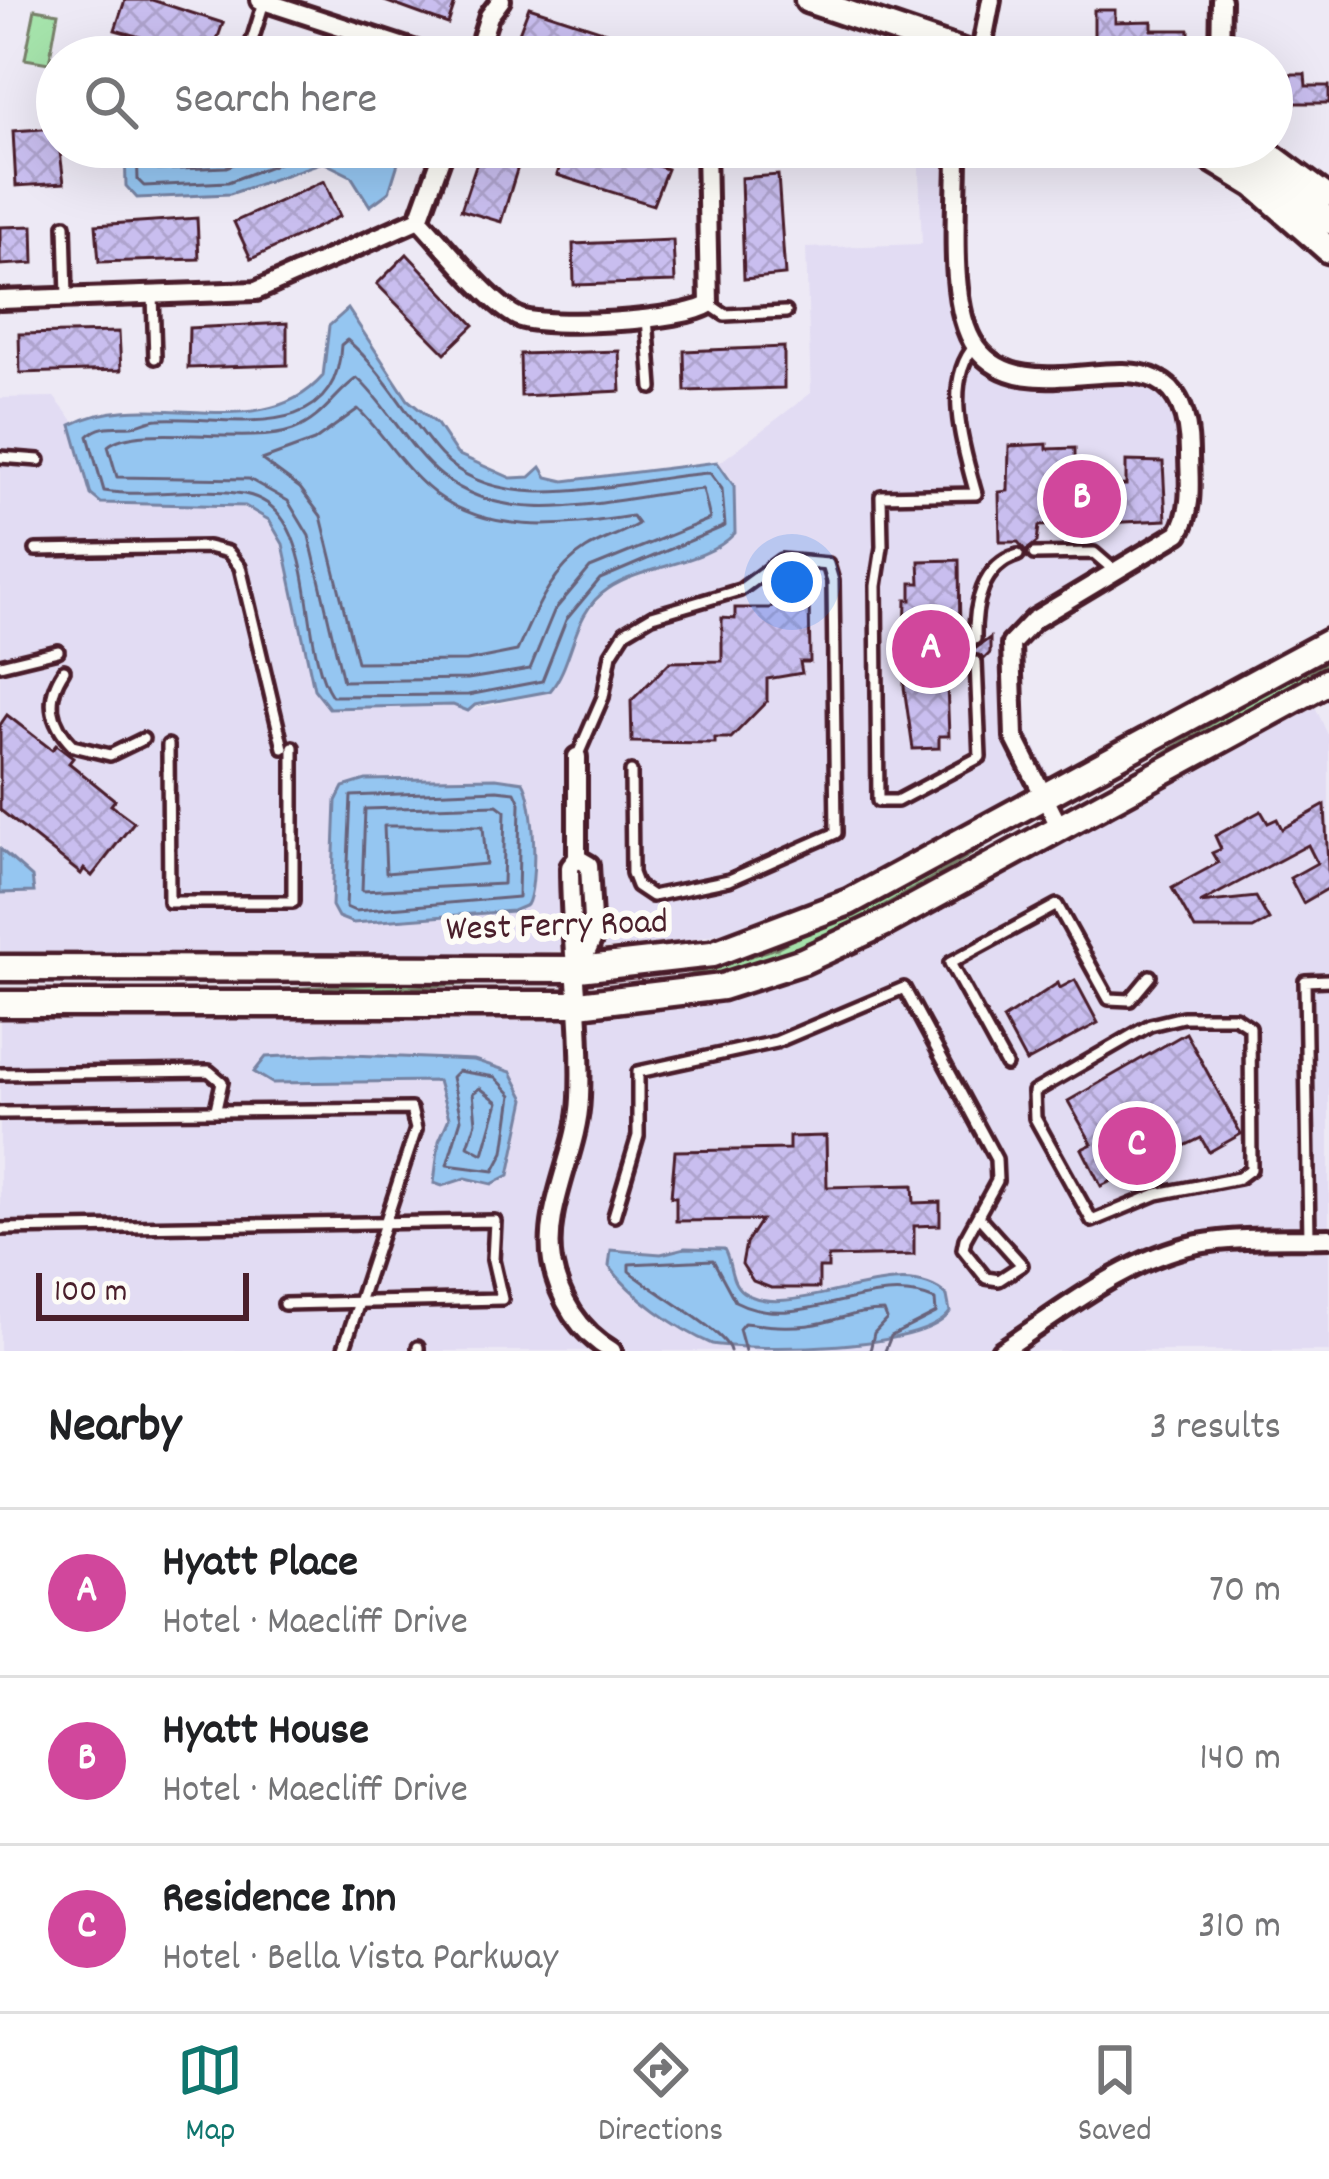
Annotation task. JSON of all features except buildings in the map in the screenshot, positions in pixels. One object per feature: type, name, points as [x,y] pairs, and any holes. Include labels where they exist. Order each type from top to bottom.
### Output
[{"type":"main road","points":[[808,0],[905,36]]},
{"type":"main road","points":[[1230,168],[1329,250]]},
{"type":"main road","points":[[1286,168],[1329,201]]},
{"type":"main road","points":[[1237,172],[1269,175],[1329,221]]},
{"type":"main road","name":"West Ferry Road","points":[[0,968],[579,968],[680,961],[787,930],[1329,642]]},
{"type":"main road","name":"West Ferry Road","points":[[0,1004],[579,1004],[702,991],[803,961],[1329,681]]},
{"type":"street","points":[[488,8],[501,0]]},
{"type":"street","points":[[983,36],[991,0]]},
{"type":"street","points":[[1220,36],[1221,0]]},
{"type":"street","points":[[262,1],[310,8],[381,36]]},
{"type":"street","points":[[0,300],[264,290],[419,219],[437,168]]},
{"type":"street","points":[[419,219],[518,317],[542,321],[685,316],[709,304],[706,168]]},
{"type":"street","points":[[957,168],[959,292],[963,321],[975,346],[995,365],[1022,375],[1147,376],[1178,393],[1188,425],[1185,523],[1170,540],[1034,620],[1011,644],[1012,725],[1060,827]]},
{"type":"street","points":[[577,757],[577,858],[570,867],[570,940],[579,968],[578,1125],[554,1213],[551,1257],[575,1317],[612,1351]]},
{"type":"street","points":[[1001,1351],[1134,1266],[1174,1250],[1220,1241],[1329,1238]]},
{"type":"lane","points":[[253,36],[262,1]]},
{"type":"lane","points":[[65,225],[68,298]]},
{"type":"lane","points":[[153,296],[155,358]]},
{"type":"lane","points":[[709,304],[725,315],[786,312]]},
{"type":"lane","points":[[647,317],[652,388]]},
{"type":"lane","points":[[975,346],[959,372],[962,442],[976,494],[881,496],[882,547],[875,586],[878,801],[898,801],[980,757],[976,662]]},
{"type":"lane","points":[[0,457],[39,460]]},
{"type":"lane","points":[[37,550],[208,547],[232,556],[288,747],[293,902],[169,902],[167,745]]},
{"type":"lane","points":[[1034,554],[1094,553],[1116,572]]},
{"type":"lane","points":[[975,639],[982,590],[998,566],[1018,554]]},
{"type":"lane","points":[[577,757],[603,697],[611,654],[631,627],[740,590],[781,560],[828,564],[833,581],[836,833],[729,880],[652,896],[637,886],[632,874],[631,772]]},
{"type":"lane","points":[[0,665],[58,651]]},
{"type":"lane","points":[[64,670],[51,694],[51,714],[73,746],[110,755],[143,739]]},
{"type":"lane","points":[[1006,1065],[950,963],[1057,905],[1109,999],[1130,1000],[1150,976]]},
{"type":"lane","points":[[1309,1238],[1305,981],[1329,980]]},
{"type":"lane","points":[[614,1216],[638,1136],[638,1072],[776,1042],[904,988],[995,1159],[997,1181],[978,1216],[963,1245],[964,1254],[986,1278],[999,1280],[1022,1265],[978,1216]]},
{"type":"lane","points":[[1235,1017],[1246,1022],[1253,1037],[1251,1169],[1239,1178],[1157,1194],[1092,1221],[1035,1118],[1032,1103],[1038,1086],[1160,1021],[1235,1017]]},
{"type":"lane","points":[[0,1073],[209,1071],[222,1082],[216,1109]]},
{"type":"lane","points":[[0,1113],[411,1109],[416,1129],[344,1348]]},
{"type":"lane","points":[[0,1229],[495,1221],[493,1260],[502,1299],[284,1304]]},
{"type":"shaded area","points":[[919,168],[964,168],[966,289],[969,319],[979,339],[997,356],[1026,367],[1151,368],[1176,381],[1190,401],[1196,502],[1185,534],[1023,639],[1025,727],[1049,775],[854,890],[772,921],[672,944],[428,959],[139,960],[0,951],[0,398],[54,397],[74,422],[71,428],[87,483],[114,504],[221,504],[259,511],[279,533],[286,565],[406,704],[462,706],[466,711],[527,697],[557,682],[576,626],[608,588],[718,547],[735,533],[732,479],[719,463],[811,393],[806,248],[922,244]]},
{"type":"shaded area","points":[[1313,702],[1329,737],[1329,1351],[0,1351],[0,1014],[158,1012],[302,1020],[538,1021],[720,997],[791,977],[961,901],[1100,817]]},
{"type":"green space","points":[[35,9],[58,13],[54,36],[36,36],[36,61],[25,59]]},
{"type":"green space","points":[[1329,651],[1329,661],[1219,730],[1104,790]]},
{"type":"green space","points":[[1006,827],[930,879],[778,960],[732,975],[656,986],[776,948]]},
{"type":"green space","points":[[498,977],[497,982],[286,995],[233,992]]},
{"type":"water","points":[[126,168],[306,168],[230,194],[137,198],[126,186]]},
{"type":"water","points":[[335,168],[396,168],[389,192],[370,206],[351,176]]},
{"type":"water","points":[[348,309],[408,400],[437,424],[457,454],[511,478],[530,477],[541,467],[547,477],[564,481],[717,462],[734,486],[735,533],[707,552],[623,581],[596,599],[550,691],[475,705],[468,711],[453,705],[329,708],[314,689],[283,544],[269,520],[245,506],[101,503],[91,495],[71,425],[101,414],[134,410],[236,412],[268,408],[297,397],[323,376],[329,326]]},
{"type":"water","points":[[496,778],[523,782],[527,792],[534,863],[527,905],[513,911],[353,923],[338,917],[332,906],[336,801],[343,787],[366,780]]},
{"type":"water","points":[[0,849],[32,877],[34,892],[0,893]]},
{"type":"water","points":[[327,1054],[474,1060],[511,1072],[525,1099],[509,1175],[492,1184],[466,1178],[442,1186],[434,1183],[439,1141],[449,1118],[438,1081],[272,1083],[254,1072],[266,1057]]},
{"type":"water","points":[[685,1248],[724,1249],[738,1288],[763,1300],[902,1281],[927,1284],[947,1296],[950,1312],[934,1325],[875,1341],[800,1347],[712,1344],[656,1311],[609,1266],[611,1250],[661,1254]]},
{"type":"place","name":"Hyatt House","points":[[1082,499]]},
{"type":"place","name":"Hyatt Place","points":[[931,649]]},
{"type":"place","name":"Residence Inn","points":[[1137,1146]]}]
